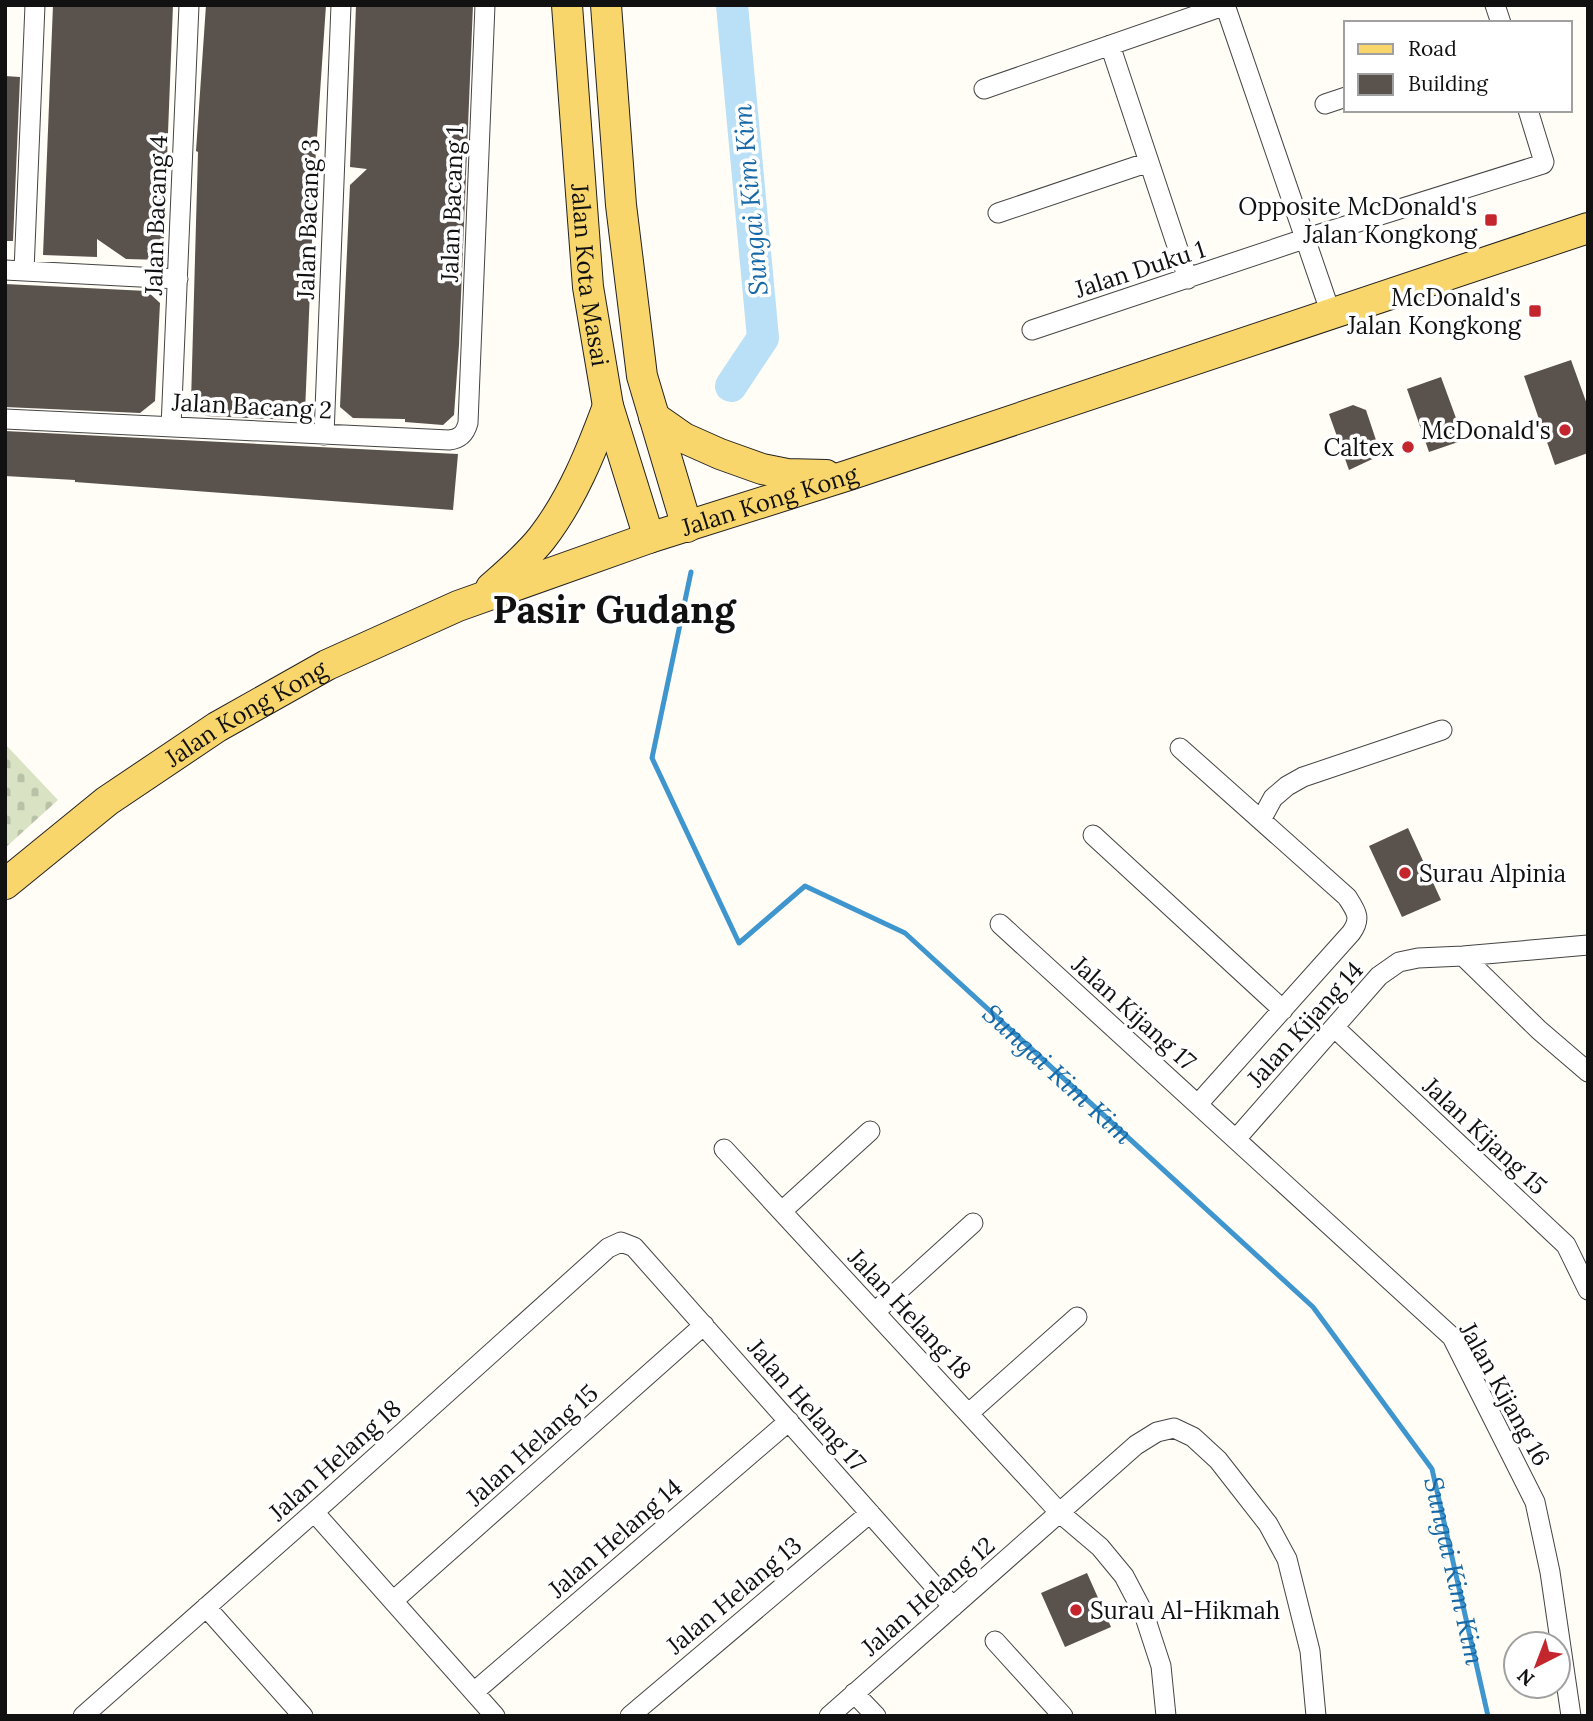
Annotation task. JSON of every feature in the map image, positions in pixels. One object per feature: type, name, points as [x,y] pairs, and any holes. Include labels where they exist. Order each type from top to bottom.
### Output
[{"type":"main road","name":"Jalan Kota Masai","points":[[567,5],[588,288],[608,406],[649,538]]},
{"type":"main road","name":"Jalan Kota Masai","points":[[606,5],[621,205],[642,376],[687,527]]},
{"type":"main road","name":"Jalan Kong Kong","points":[[5,884],[107,801],[217,727],[327,665],[458,606],[649,538],[849,475],[1588,228]]},
{"type":"main road","points":[[481,598],[520,563],[560,512],[594,445],[608,406]]},
{"type":"main road","points":[[654,417],[684,438],[762,469],[787,474],[849,475]]},
{"type":"street","points":[[35,5],[15,271],[178,279]]},
{"type":"street","name":"Jalan Bacang 4","points":[[171,427],[189,5]]},
{"type":"street","name":"Jalan Bacang 3","points":[[324,435],[341,5]]},
{"type":"street","name":"Jalan Bacang 1","points":[[468,405],[485,5]]},
{"type":"street","points":[[984,89],[1225,5],[1331,314]]},
{"type":"street","points":[[1110,45],[1188,279]]},
{"type":"street","points":[[1325,104],[1344,98]]},
{"type":"street","name":"Jalan Duku 1","points":[[1032,330],[1304,239],[1543,164],[1529,112]]},
{"type":"street","points":[[999,213],[1149,162]]},
{"type":"street","name":"Jalan Bacang 2","points":[[5,419],[449,440],[462,436],[466,430],[468,405]]},
{"type":"street","points":[[1261,820],[1273,798],[1303,777],[1442,730]]},
{"type":"street","points":[[1180,748],[1347,897],[1356,911],[1356,926],[1198,1104]]},
{"type":"street","points":[[1093,835],[1283,1010]]},
{"type":"street","name":"Jalan Kijang 17","points":[[1000,924],[1236,1139]]},
{"type":"street","name":"Jalan Kijang 14","points":[[1236,1139],[1380,976],[1399,962],[1418,958],[1588,945]]},
{"type":"street","points":[[1463,956],[1539,1030],[1588,1072]]},
{"type":"street","name":"Jalan Kijang 15","points":[[1335,1028],[1566,1245],[1588,1290]]},
{"type":"street","points":[[782,1211],[870,1131]]},
{"type":"street","name":"Jalan Kijang 16","points":[[1236,1139],[1452,1337],[1535,1502],[1550,1572],[1571,1716]]},
{"type":"street","name":"Jalan Helang 18","points":[[724,1149],[1060,1513],[1100,1547],[1124,1576],[1144,1614],[1161,1666],[1167,1716]]},
{"type":"street","points":[[875,1312],[973,1223]]},
{"type":"street","name":"Jalan Helang 18","points":[[97,1711],[206,1607],[608,1248],[621,1242]]},
{"type":"street","name":"Jalan Helang 17","points":[[621,1242],[634,1247],[953,1606]]},
{"type":"street","points":[[969,1413],[1077,1317]]},
{"type":"street","name":"Jalan Helang 15","points":[[393,1601],[704,1325]]},
{"type":"street","name":"Jalan Helang 14","points":[[474,1692],[789,1420]]},
{"type":"street","name":"Jalan Helang 12","points":[[829,1716],[1136,1445],[1157,1432],[1174,1428],[1193,1437],[1218,1460],[1268,1524],[1287,1559],[1310,1651],[1316,1716]]},
{"type":"street","points":[[314,1512],[495,1716]]},
{"type":"street","name":"Jalan Helang 13","points":[[630,1716],[870,1513]]},
{"type":"street","points":[[206,1607],[303,1716]]},
{"type":"street","points":[[995,1642],[1063,1716]]},
{"type":"street","points":[[854,1693],[876,1716]]},
{"type":"green space","points":[[5,744],[58,800],[5,848]]},
{"type":"building","points":[[53,5],[173,5],[163,260],[126,259],[97,239],[97,257],[43,255]]},
{"type":"building","points":[[206,5],[326,5],[315,166],[305,413],[292,420],[206,416],[191,402],[196,151]]},
{"type":"building","points":[[356,5],[473,5],[454,415],[443,425],[405,422],[405,419],[353,418],[340,407],[350,185],[367,169],[350,167]]},
{"type":"building","points":[[5,76],[20,77],[13,241],[5,241]]},
{"type":"building","points":[[5,284],[147,291],[160,303],[155,401],[140,413],[5,407]]},
{"type":"building","name":"McDonald's","points":[[1571,360],[1588,407],[1588,453],[1555,465],[1524,376]]},
{"type":"building","points":[[1441,377],[1464,440],[1429,452],[1407,389]]},
{"type":"building","points":[[1353,405],[1366,410],[1381,455],[1349,470],[1329,414]]},
{"type":"building","points":[[5,431],[458,454],[453,510],[5,476]]},
{"type":"building","name":"Surau Alpinia","points":[[1408,828],[1441,900],[1402,917],[1369,846]]},
{"type":"building","name":"Surau Al-Hikmah","points":[[1087,1573],[1111,1627],[1065,1647],[1041,1593]]},
{"type":"waterway","name":"Sungai Kim Kim","points":[[731,386],[763,338],[732,5]]},
{"type":"waterway","name":"Sungai Kim Kim","points":[[691,572],[652,758],[739,943],[805,886],[905,933],[1313,1307],[1432,1469],[1488,1716]]},
{"type":"place","name":"Opposite McDonald's Jalan Kongkong","points":[[1491,220]]},
{"type":"place","name":"McDonald's Jalan Kongkong","points":[[1535,311]]},
{"type":"place","name":"McDonald's","points":[[1565,430]]},
{"type":"place","name":"Caltex","points":[[1408,447]]},
{"type":"place","name":"Surau Alpinia","points":[[1405,873]]},
{"type":"place","name":"Surau Al-Hikmah","points":[[1076,1610]]},
{"type":"district","name":"Pasir Gudang","points":[[614,609]]}]
